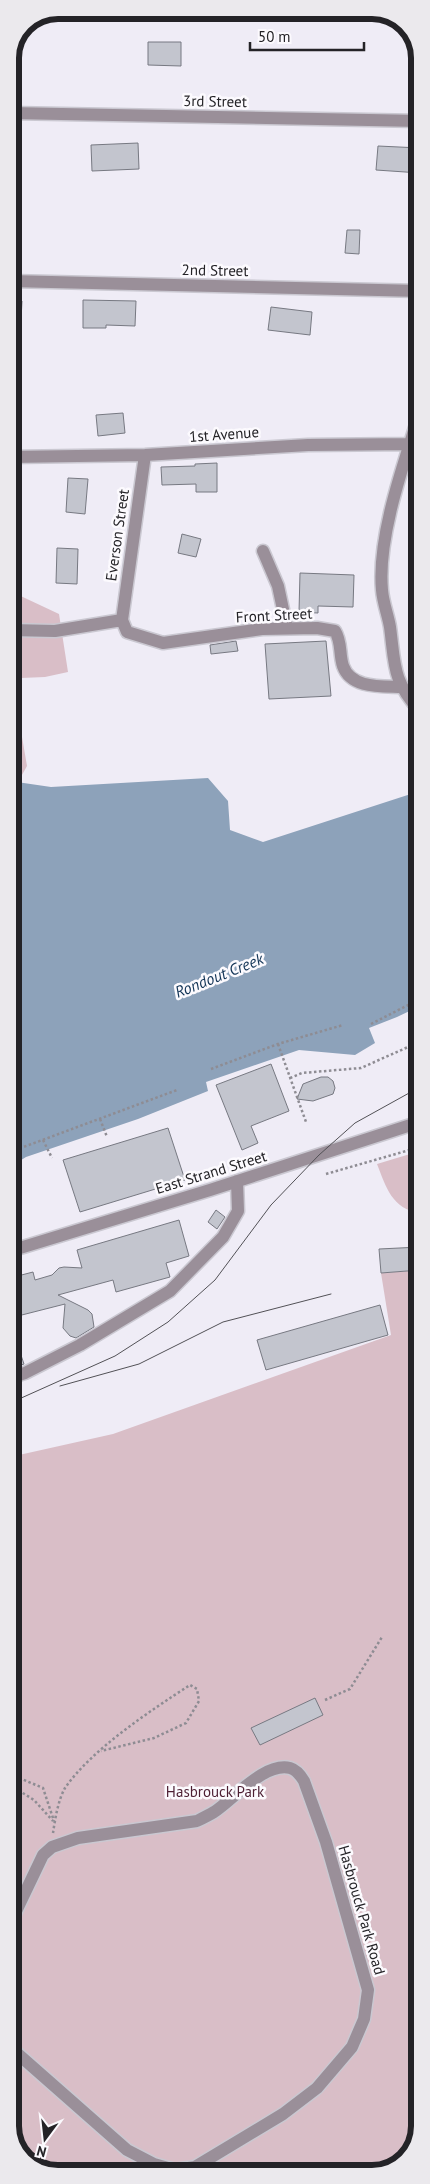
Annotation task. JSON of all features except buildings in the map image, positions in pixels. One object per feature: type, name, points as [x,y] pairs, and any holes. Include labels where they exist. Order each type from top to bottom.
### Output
[{"type":"street","name":"3rd Street","points":[[19,113],[411,121]]},
{"type":"street","name":"2nd Street","points":[[19,281],[411,291]]},
{"type":"street","points":[[411,441],[388,524],[382,568],[382,590],[390,627],[394,670],[402,687],[411,699]]},
{"type":"street","name":"1st Avenue","points":[[19,457],[145,455],[308,445],[410,444]]},
{"type":"street","name":"Everson Street","points":[[122,620],[145,455]]},
{"type":"street","points":[[264,551],[278,586],[287,628]]},
{"type":"street","points":[[19,630],[55,631],[122,620]]},
{"type":"street","name":"Front Street","points":[[122,620],[127,632],[163,643],[262,629],[317,628],[335,631],[339,639],[343,666],[349,677],[357,682],[370,685],[402,687]]},
{"type":"street","name":"East Strand Street","points":[[19,1248],[411,1125]]},
{"type":"street","points":[[19,1375],[80,1345],[170,1291],[223,1236],[238,1211],[236,1181]]},
{"type":"street","name":"Hasbrouck Park Road","points":[[52,1847],[78,1838],[197,1821],[214,1812],[261,1775],[282,1768],[291,1768],[298,1772],[304,1781],[326,1842],[368,1990],[364,2019],[352,2047],[317,2088],[283,2114],[198,2165]]},
{"type":"street","points":[[19,1905],[43,1855],[52,1847]]},
{"type":"street","name":"Hasbrouck Park Road","points":[[19,2056],[127,2150],[158,2165]]},
{"type":"path","points":[[371,1024],[411,1004]]},
{"type":"path","points":[[211,1069],[278,1044],[343,1025]]},
{"type":"path","points":[[278,1044],[306,1122]]},
{"type":"path","points":[[290,1078],[302,1073],[361,1068],[408,1047]]},
{"type":"path","points":[[19,1149],[177,1090]]},
{"type":"path","points":[[100,1119],[107,1137]]},
{"type":"path","points":[[43,1140],[52,1158]]},
{"type":"path","points":[[326,1174],[411,1150]]},
{"type":"path","points":[[325,1700],[350,1689],[382,1637]]},
{"type":"path","points":[[52,1847],[54,1822],[64,1790],[80,1770],[101,1750],[160,1705],[190,1686],[197,1689],[199,1701],[186,1723],[154,1738],[101,1750]]},
{"type":"path","points":[[19,1778],[43,1788],[54,1822]]},
{"type":"path","points":[[19,1791],[34,1800],[54,1822]]},
{"type":"green space","points":[[19,595],[59,614],[68,672],[45,677],[21,678],[19,688]]},
{"type":"green space","points":[[19,719],[27,766],[19,780]]},
{"type":"green space","points":[[411,1154],[411,1211],[396,1202],[391,1196],[377,1164]]},
{"type":"green space","name":"Hasbrouck Park","points":[[411,1271],[411,2131],[409,2139],[402,2152],[396,2157],[377,2165],[48,2164],[30,2154],[23,2143],[19,2131],[19,1455],[113,1434],[391,1335],[381,1273]]},
{"type":"water","name":"Rondout Creek","points":[[208,778],[228,801],[230,830],[263,842],[411,794],[411,1010],[369,1028],[375,1043],[355,1055],[299,1050],[206,1082],[208,1091],[138,1119],[26,1157],[19,1161],[19,782],[51,787]]},
{"type":"tram line","points":[[19,1399],[115,1356],[168,1322],[215,1280],[271,1205],[319,1155],[355,1123],[411,1092]]},
{"type":"tram line","points":[[60,1386],[139,1364],[223,1322],[331,1294]]}]
